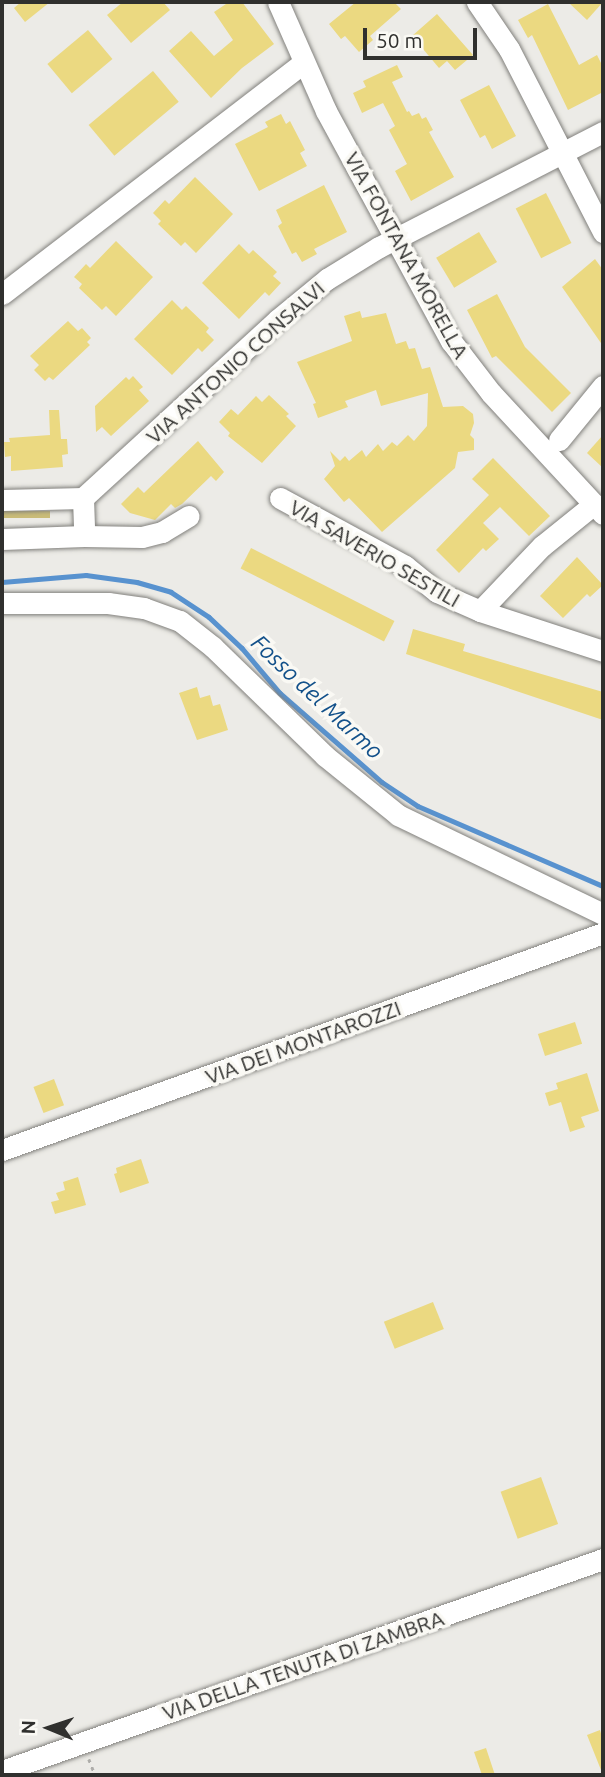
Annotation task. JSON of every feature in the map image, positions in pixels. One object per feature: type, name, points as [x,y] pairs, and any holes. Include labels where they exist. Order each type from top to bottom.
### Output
[{"type":"street","name":"VIA FONTANA MORELLA","points":[[278,2],[303,63],[395,238],[459,352],[491,393],[599,509]]},
{"type":"street","points":[[477,2],[498,30],[565,154],[603,232]]},
{"type":"street","points":[[2,294],[303,63]]},
{"type":"street","name":"VIA ANTONIO CONSALVI","points":[[83,498],[290,309],[343,268],[395,238],[565,154],[603,132]]},
{"type":"street","points":[[559,440],[603,386]]},
{"type":"street","points":[[2,500],[83,498],[85,536]]},
{"type":"street","name":"VIA SAVERIO SESTILI","points":[[280,498],[405,566],[437,593],[480,611],[542,546],[599,509]]},
{"type":"street","points":[[2,539],[142,537],[162,531],[189,516]]},
{"type":"street","points":[[2,604],[108,603],[156,611],[180,621],[213,647],[308,741],[397,815],[603,914]]},
{"type":"street","points":[[480,611],[603,651]]},
{"type":"street","name":"VIA DEI MONTAROZZI","points":[[2,1150],[603,933]]},
{"type":"street","name":"VIA DELLA TENUTA DI ZAMBRA","points":[[2,1771],[603,1559]]},
{"type":"shaded area","points":[[2,511],[50,511],[50,518],[2,518]]},
{"type":"building","points":[[21,2],[50,2],[25,22],[14,8]]},
{"type":"building","points":[[123,2],[163,2],[170,10],[131,43],[107,15]]},
{"type":"building","points":[[229,2],[242,2],[274,44],[242,68],[211,98],[169,51],[191,31],[214,56],[233,40],[214,12]]},
{"type":"building","points":[[356,2],[394,2],[401,9],[370,36],[373,40],[359,52],[345,36],[341,39],[329,24]]},
{"type":"building","points":[[568,2],[603,2],[587,20]]},
{"type":"building","points":[[548,4],[579,65],[597,55],[603,67],[603,92],[568,110],[532,35],[528,38],[518,20]]},
{"type":"building","points":[[437,14],[473,55],[455,70],[447,61],[439,68],[412,36]]},
{"type":"building","points":[[88,30],[112,59],[72,93],[47,64]]},
{"type":"building","points":[[397,65],[403,77],[392,82],[407,112],[412,116],[419,113],[422,119],[426,117],[433,130],[429,132],[454,177],[411,201],[395,171],[407,164],[389,130],[395,126],[383,103],[362,113],[353,93],[366,87],[363,81]]},
{"type":"building","points":[[153,71],[179,102],[114,156],[89,125]]},
{"type":"building","points":[[489,85],[516,136],[492,149],[485,135],[480,138],[460,100]]},
{"type":"building","points":[[281,114],[286,124],[290,121],[305,150],[300,153],[307,166],[259,191],[235,144],[268,127],[265,122]]},
{"type":"building","points":[[195,177],[233,214],[196,253],[185,242],[181,246],[158,224],[161,221],[153,213],[165,200],[169,204]]},
{"type":"building","points":[[324,185],[347,232],[314,249],[317,254],[302,262],[296,252],[292,254],[278,226],[282,223],[276,210]]},
{"type":"building","points":[[546,193],[571,243],[541,258],[516,208]]},
{"type":"building","points":[[479,232],[497,262],[454,288],[436,258]]},
{"type":"building","points":[[116,241],[153,277],[116,316],[106,306],[102,310],[79,288],[82,284],[74,277],[86,264],[90,268]]},
{"type":"building","points":[[239,244],[249,254],[253,250],[277,272],[273,276],[281,283],[269,296],[265,292],[239,319],[202,283]]},
{"type":"building","points":[[595,259],[603,270],[603,346],[562,287]]},
{"type":"building","points":[[497,294],[525,347],[571,393],[552,412],[496,356],[492,358],[467,310]]},
{"type":"building","points":[[172,300],[182,310],[186,306],[209,328],[206,332],[214,340],[202,352],[198,348],[172,375],[134,339]]},
{"type":"building","points":[[360,311],[362,318],[386,313],[396,344],[406,341],[409,349],[415,348],[422,369],[430,367],[443,407],[463,406],[473,414],[474,423],[470,435],[474,439],[474,450],[458,452],[455,468],[382,532],[349,498],[344,502],[324,479],[335,466],[330,451],[340,461],[345,456],[349,461],[362,450],[366,457],[378,444],[383,451],[392,442],[397,446],[408,435],[414,441],[427,426],[428,393],[381,406],[376,390],[345,401],[348,407],[318,418],[313,404],[316,403],[297,362],[352,341],[344,316]]},
{"type":"building","points":[[68,321],[78,331],[82,328],[91,338],[87,342],[90,345],[53,380],[49,377],[45,381],[34,370],[39,365],[30,356]]},
{"type":"building","points":[[133,376],[143,387],[139,390],[149,401],[111,436],[102,427],[96,432],[95,406],[126,377],[129,380]]},
{"type":"building","points":[[269,395],[289,414],[286,416],[296,426],[262,463],[228,436],[230,433],[219,422],[231,409],[238,415],[256,396],[262,402]]},
{"type":"building","points":[[49,410],[59,410],[61,439],[67,439],[68,454],[62,455],[63,467],[11,471],[11,456],[5,457],[4,442],[10,442],[9,438],[50,435]]},
{"type":"building","points":[[603,435],[603,468],[587,453]]},
{"type":"building","points":[[198,441],[224,472],[216,481],[211,476],[182,504],[175,508],[171,504],[155,520],[130,513],[121,504],[138,487],[144,493]]},
{"type":"building","points":[[493,458],[550,516],[529,536],[500,507],[483,523],[499,539],[486,551],[483,548],[459,573],[436,550],[489,495],[472,479]]},
{"type":"building","points":[[251,548],[394,621],[384,642],[241,568]]},
{"type":"building","points":[[577,557],[603,585],[590,597],[587,594],[563,618],[540,596]]},
{"type":"building","points":[[413,629],[465,644],[463,651],[603,692],[603,720],[406,654]]},
{"type":"building","points":[[197,687],[200,698],[210,695],[213,706],[220,704],[228,730],[197,740],[179,693]]},
{"type":"building","points":[[575,1022],[582,1044],[545,1056],[538,1034]]},
{"type":"building","points":[[587,1073],[599,1111],[581,1117],[585,1127],[570,1132],[561,1102],[549,1106],[545,1093],[558,1089],[556,1083]]},
{"type":"building","points":[[54,1079],[64,1105],[43,1113],[33,1087]]},
{"type":"building","points":[[141,1159],[149,1183],[120,1193],[114,1174],[117,1173],[116,1168]]},
{"type":"building","points":[[78,1177],[86,1205],[55,1214],[51,1202],[59,1200],[56,1193],[65,1190],[63,1182]]},
{"type":"building","points":[[433,1302],[444,1329],[395,1349],[384,1322]]},
{"type":"building","points":[[541,1477],[558,1524],[518,1539],[501,1492]]},
{"type":"building","points":[[600,1730],[603,1741],[603,1775],[587,1735]]},
{"type":"building","points":[[486,1748],[495,1775],[482,1775],[474,1752]]},
{"type":"waterway","name":"Fosso del Marmo","points":[[2,582],[86,575],[137,582],[171,592],[209,617],[242,648],[280,693],[382,782],[418,806],[603,886]]}]
